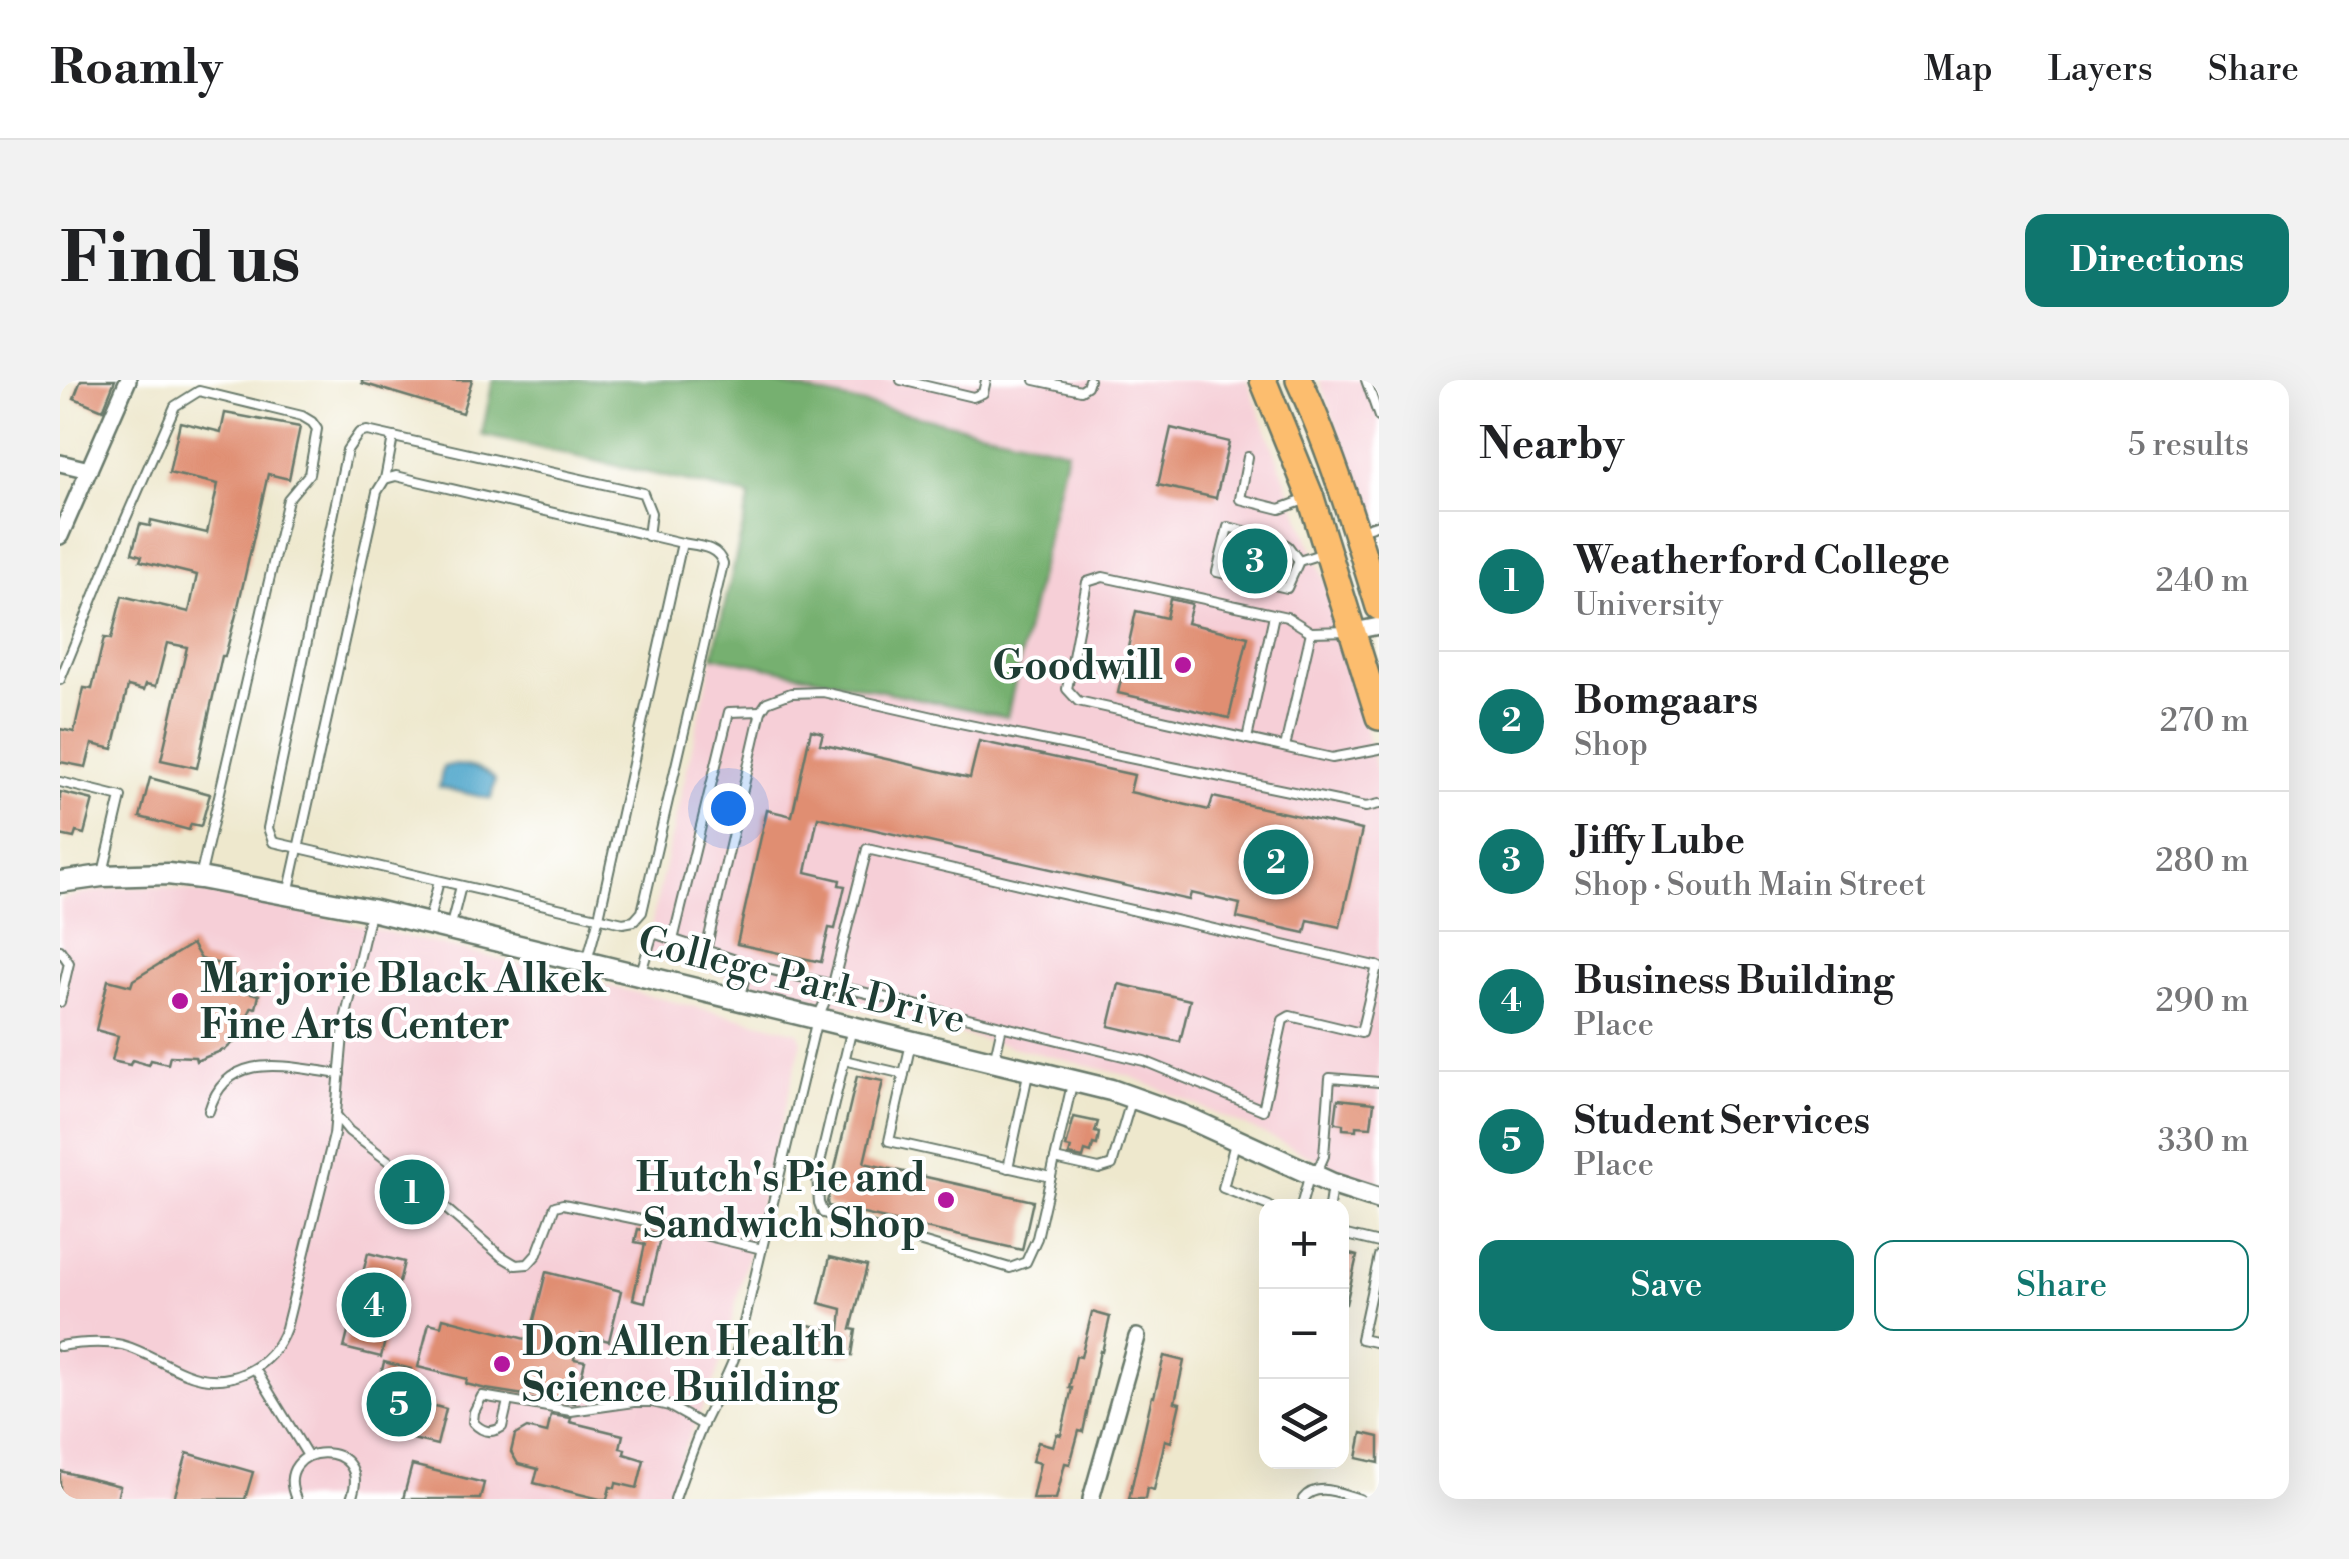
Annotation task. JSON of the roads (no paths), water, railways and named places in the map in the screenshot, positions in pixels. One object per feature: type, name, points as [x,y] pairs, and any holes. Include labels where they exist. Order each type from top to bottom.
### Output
[{"type":"main road","points":[[1263,380],[1311,498],[1328,552],[1366,628],[1379,717]]},
{"type":"main road","points":[[1288,380],[1367,528],[1379,607]]},
{"type":"main road","points":[[1299,380],[1329,458]]},
{"type":"street","points":[[60,536],[128,380]]},
{"type":"street","points":[[60,463],[89,470]]},
{"type":"street","name":"College Park Drive","points":[[65,884],[102,876],[168,874],[371,910],[1132,1096],[1319,1178],[1379,1199]]},
{"type":"street","points":[[1091,1499],[1138,1338]]},
{"type":"lane","points":[[901,380],[973,397],[983,393],[986,380]]},
{"type":"lane","points":[[1035,380],[1080,390],[1088,380]]},
{"type":"lane","points":[[1366,380],[1379,417]]},
{"type":"lane","points":[[60,680],[175,406],[199,391],[302,416],[312,422],[316,429],[309,474],[288,499],[200,878]]},
{"type":"lane","points":[[385,479],[396,476],[648,536],[716,551],[723,559],[642,912],[634,921],[622,923],[299,849],[273,842],[268,828],[347,450],[360,432],[393,436],[643,493],[651,513],[648,536]]},
{"type":"lane","points":[[288,894],[376,492],[385,479],[393,436]]},
{"type":"lane","points":[[1248,457],[1240,499],[1280,509],[1311,498]]},
{"type":"lane","points":[[1299,561],[1277,539],[1228,527],[1217,572],[1287,588],[1299,561],[1328,552]]},
{"type":"lane","points":[[587,962],[682,543]]},
{"type":"lane","points":[[1366,628],[1311,632],[1287,617],[1103,577],[1087,582],[1067,689],[1078,701],[1332,758],[1379,749]]},
{"type":"lane","points":[[1247,739],[1274,614]]},
{"type":"lane","points":[[1285,747],[1311,632]]},
{"type":"lane","points":[[706,950],[761,711],[768,702],[791,693],[823,692],[1366,807],[1379,804]]},
{"type":"lane","points":[[673,940],[729,712],[761,711]]},
{"type":"lane","points":[[60,782],[121,797],[102,876]]},
{"type":"lane","points":[[640,976],[653,933],[748,964],[833,984],[1144,1061],[1263,1110],[1283,1020],[1290,1016],[1361,1033],[1378,966],[867,848],[833,984],[817,1020],[738,1348],[675,1499]]},
{"type":"lane","points":[[428,924],[439,880]]},
{"type":"lane","points":[[450,929],[460,886]]},
{"type":"lane","points":[[60,1346],[120,1345],[188,1374],[230,1378],[255,1368],[281,1341],[334,1135],[344,1024],[371,910]]},
{"type":"lane","points":[[60,950],[69,963],[60,1002]]},
{"type":"lane","points":[[739,1000],[748,964]]},
{"type":"lane","points":[[994,1062],[1002,1026]]},
{"type":"lane","points":[[852,1028],[818,1174],[823,1212],[1010,1268],[1026,1262],[1037,1238],[1073,1080]]},
{"type":"lane","points":[[911,1042],[889,1141],[1050,1177]]},
{"type":"lane","points":[[844,1060],[904,1074]]},
{"type":"lane","points":[[209,1111],[222,1084],[252,1066],[340,1074]]},
{"type":"lane","points":[[1008,1168],[1029,1070]]},
{"type":"lane","points":[[1306,1199],[1319,1178],[1324,1156],[1330,1078],[1379,1082]]},
{"type":"lane","points":[[1054,1159],[1098,1169],[1112,1165],[1132,1096]]},
{"type":"lane","points":[[336,1115],[350,1131],[516,1265],[528,1264],[537,1254],[555,1206],[563,1204],[762,1249]]},
{"type":"lane","points":[[1236,1139],[1223,1188],[1259,1202]]},
{"type":"lane","points":[[1319,1178],[1326,1199]]},
{"type":"lane","points":[[1349,1236],[1379,1243]]},
{"type":"lane","points":[[1379,1256],[1361,1339],[1379,1343]]},
{"type":"lane","points":[[255,1368],[308,1456]]},
{"type":"lane","points":[[508,1401],[502,1428],[484,1431],[473,1422],[482,1396],[572,1410],[652,1402],[704,1424]]},
{"type":"lane","points":[[295,1499],[292,1478],[298,1465],[308,1456],[328,1452],[346,1461],[355,1479],[351,1499]]},
{"type":"lane","points":[[1303,1499],[1308,1492],[1318,1489],[1360,1499]]},
{"type":"water","points":[[443,767],[475,768],[491,776],[495,780],[491,799],[439,787]]},
{"type":"place","name":"Jiffy Lube","points":[[1255,561]]},
{"type":"place","name":"Goodwill","points":[[1183,665]]},
{"type":"place","name":"Bomgaars","points":[[1276,862]]},
{"type":"place","name":"Marjorie Black Alkek Fine Arts Center","points":[[180,1001]]},
{"type":"place","name":"Weatherford College","points":[[412,1192]]},
{"type":"place","name":"Hutch's Pie and Sandwich Shop","points":[[946,1200]]},
{"type":"place","name":"Business Building","points":[[374,1305]]},
{"type":"place","name":"Don Allen Health Science Building","points":[[502,1364]]},
{"type":"place","name":"Student Services","points":[[399,1404]]}]
